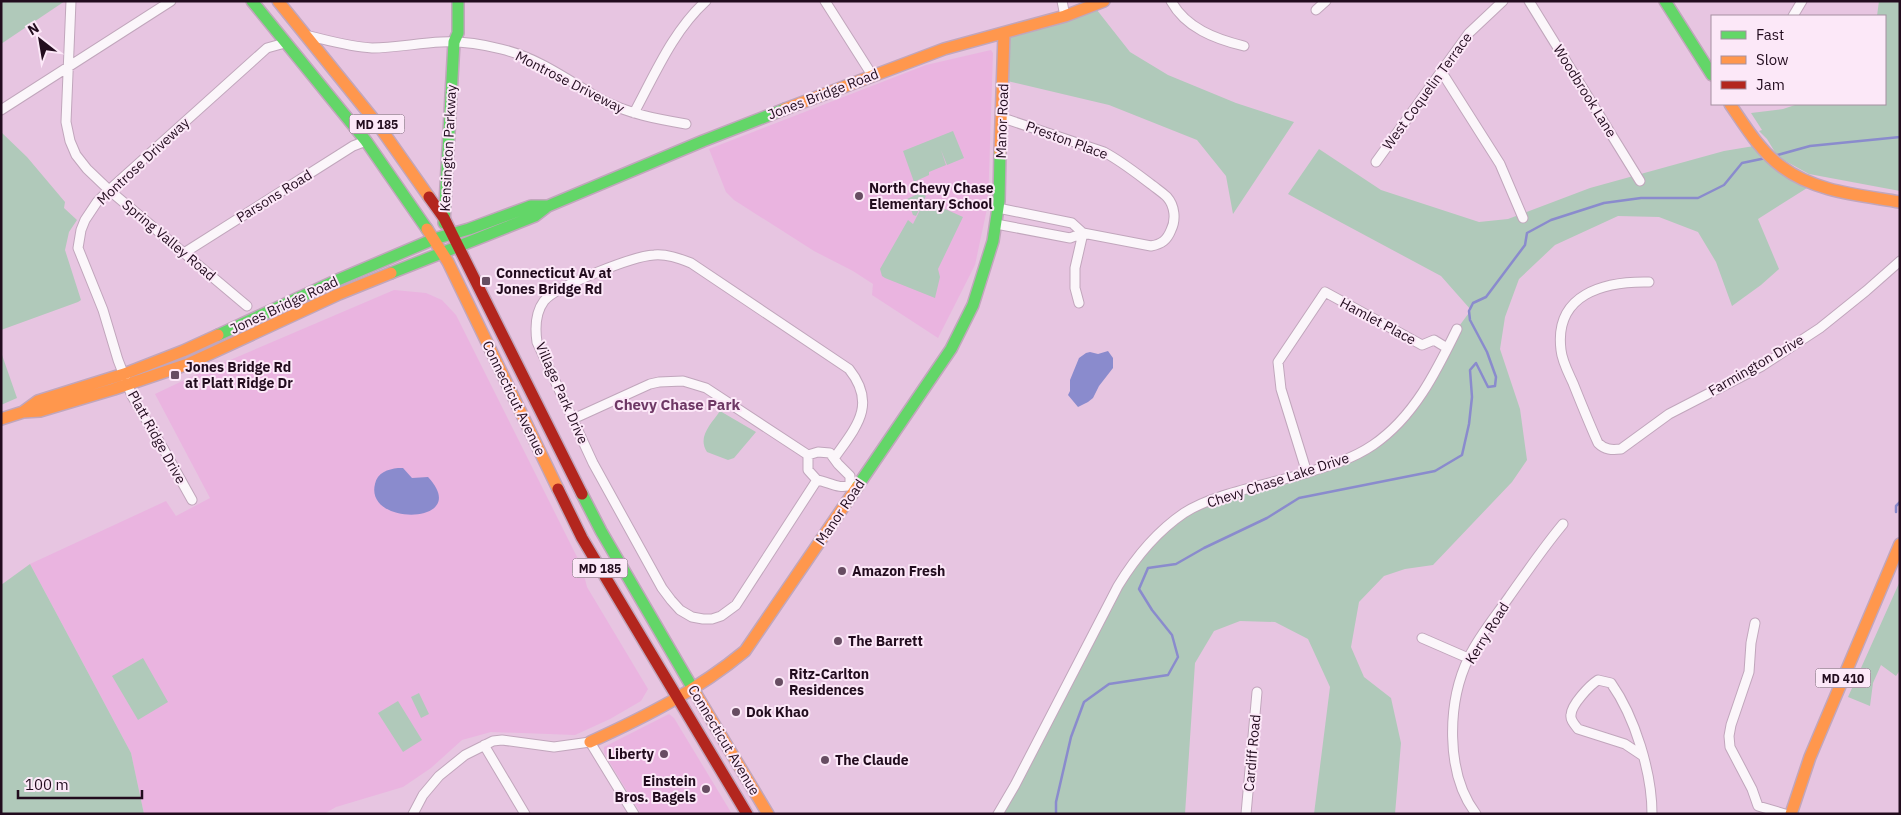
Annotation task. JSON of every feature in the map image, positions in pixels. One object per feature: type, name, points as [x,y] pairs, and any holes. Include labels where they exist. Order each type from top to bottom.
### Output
[{"type":"main road","name":"Connecticut Avenue","points":[[252,1],[443,236],[459,246],[601,531],[768,814]]},
{"type":"main road","name":"Connecticut Avenue","points":[[278,1],[378,126],[444,218],[442,253],[582,538],[747,814]]},
{"type":"main road","name":"Kensington Parkway","points":[[452,1],[449,34],[454,42]]},
{"type":"main road","name":"Kensington Parkway","points":[[444,218],[454,42],[458,34],[458,1]]},
{"type":"main road","name":"Jones Bridge Road","points":[[1,419],[23,412],[40,411],[128,385],[188,364],[339,294],[535,216],[548,206],[703,141],[944,49],[1066,16],[1104,1]]},
{"type":"main road","points":[[1665,1],[1711,70]]},
{"type":"main road","name":"Manor Road","points":[[590,742],[677,697],[745,652],[853,487],[951,349],[973,305],[987,264],[996,224],[1003,118],[1004,34]]},
{"type":"main road","points":[[1731,105],[1766,152],[1779,164],[1802,178],[1832,189],[1900,202]]},
{"type":"main road","name":"Jones Bridge Road","points":[[23,412],[38,400],[124,374],[183,351],[333,282],[443,236],[531,206],[548,206]]},
{"type":"main road","name":"MD 410","points":[[1791,814],[1810,756],[1900,544]]},
{"type":"street","name":"Spring Valley Road","points":[[71,1],[66,122],[70,141],[76,155],[87,169],[109,190],[247,306]]},
{"type":"street","points":[[1,110],[171,1]]},
{"type":"street","points":[[634,113],[678,33],[706,1]]},
{"type":"street","points":[[825,1],[872,75]]},
{"type":"street","points":[[1062,1],[1066,16]]},
{"type":"street","points":[[1171,1],[1178,14],[1196,28],[1225,42],[1244,46]]},
{"type":"street","points":[[1316,10],[1326,1]]},
{"type":"street","name":"West Coquelin Terrace","points":[[1376,162],[1469,32],[1503,1]]},
{"type":"street","name":"Woodbrook Lane","points":[[1529,1],[1640,181]]},
{"type":"street","points":[[1794,15],[1802,1]]},
{"type":"street","name":"Montrose Driveway","points":[[305,35],[346,45],[372,48],[454,42],[484,45],[529,58],[603,100],[634,113],[686,124]]},
{"type":"street","name":"Montrose Driveway","points":[[124,374],[103,310],[78,248],[85,220],[97,202],[109,190],[267,48],[286,43]]},
{"type":"street","points":[[1441,71],[1500,164],[1523,218]]},
{"type":"street","name":"Preston Place","points":[[998,208],[1072,223],[1083,233],[1152,246],[1166,240],[1172,228],[1174,218],[1173,206],[1167,197],[1116,158],[1104,152],[1003,118]]},
{"type":"street","name":"Parsons Road","points":[[184,253],[353,146],[366,141]]},
{"type":"street","name":"Preston Place","points":[[996,224],[1070,238],[1083,233]]},
{"type":"street","points":[[1079,303],[1075,288],[1075,268],[1083,233]]},
{"type":"street","name":"Village Park Drive","points":[[817,480],[736,605],[721,616],[712,619],[692,616],[680,610],[662,588],[593,463],[537,342],[535,329],[544,301],[556,291],[604,270],[645,256],[675,256],[691,263],[849,369],[860,385],[864,403],[860,418],[835,457]]},
{"type":"street","name":"Farmington Drive","points":[[1649,282],[1612,284],[1586,294],[1577,300],[1564,318],[1560,333],[1563,359],[1598,443],[1603,448],[1621,449],[1669,414],[1762,366],[1820,328],[1900,261]]},
{"type":"street","name":"Hamlet Place","points":[[1307,473],[1281,389],[1278,362],[1325,292],[1422,345],[1434,340],[1447,348]]},
{"type":"street","name":"Chevy Chase Lake Drive","points":[[998,814],[1020,777],[1118,586],[1133,562],[1145,548],[1185,513],[1216,499],[1327,468],[1351,458],[1373,445],[1406,415],[1428,386],[1457,329]]},
{"type":"street","name":"Platt Ridge Drive","points":[[124,374],[132,396],[164,448],[192,500]]},
{"type":"street","points":[[573,419],[650,384],[665,381],[683,381],[706,388],[808,455],[818,452],[830,453],[850,476],[853,487],[839,487],[817,480],[808,470],[808,455]]},
{"type":"street","name":"Kerry Road","points":[[1476,814],[1468,804],[1458,777],[1454,753],[1453,722],[1468,658],[1484,632],[1563,524]]},
{"type":"street","points":[[1755,623],[1751,643],[1749,672],[1731,725],[1730,747],[1752,789],[1758,810],[1784,814]]},
{"type":"street","points":[[1422,638],[1468,658]]},
{"type":"street","points":[[1643,756],[1625,744],[1578,729],[1574,724],[1570,713],[1587,688],[1598,680],[1605,680],[1611,683],[1628,713],[1643,756],[1649,777],[1652,814]]},
{"type":"street","name":"Cardiff Road","points":[[1246,814],[1257,692]]},
{"type":"street","name":"Manor Road","points":[[413,814],[432,783],[451,765],[484,746],[502,740],[554,747],[590,742]]},
{"type":"street","points":[[590,742],[634,814]]},
{"type":"street","points":[[484,746],[525,814]]},
{"type":"shaded area","name":"North Chevy Chase Elementary School","points":[[991,50],[993,53],[988,204],[975,265],[938,338],[872,295],[873,284],[853,271],[814,251],[734,200],[726,192],[709,149],[926,65]]},
{"type":"shaded area","points":[[394,290],[426,293],[442,300],[456,315],[582,567],[587,587],[648,689],[641,701],[610,719],[575,735],[491,732],[462,740],[431,768],[403,787],[336,807],[324,814],[144,814],[131,753],[30,564],[166,501],[176,516],[210,498],[155,394]]},
{"type":"shaded area","points":[[669,714],[674,718],[732,814],[641,814],[604,753],[604,747]]},
{"type":"green space","points":[[1,1],[65,1],[1,44]]},
{"type":"green space","points":[[1879,1],[1900,1],[1900,191],[1809,174],[1778,157],[1767,139],[1759,131],[1762,130],[1751,113],[1783,109],[1795,105],[1886,105],[1886,15],[1877,15]]},
{"type":"green space","points":[[1093,5],[1130,52],[1168,75],[1236,103],[1294,122],[1233,214],[1226,176],[1197,140],[1109,105],[1003,80],[1004,34]]},
{"type":"green space","points":[[953,131],[964,158],[947,165],[941,150],[946,165],[929,172],[929,175],[914,182],[903,151]]},
{"type":"green space","points":[[1,132],[27,157],[65,202],[64,208],[77,220],[69,232],[65,250],[81,300],[1,330]]},
{"type":"green space","points":[[1760,145],[1815,183],[1758,219],[1779,269],[1732,306],[1716,262],[1698,232],[1659,217],[1618,216],[1555,245],[1519,279],[1505,317],[1500,349],[1520,409],[1527,460],[1512,482],[1433,565],[1405,569],[1384,576],[1359,602],[1351,647],[1364,677],[1391,698],[1401,743],[1395,814],[1314,814],[1330,687],[1308,639],[1275,622],[1240,621],[1214,631],[1195,663],[1185,814],[998,814],[1133,562],[1185,513],[1351,458],[1406,415],[1457,329],[1471,310],[1441,276],[1288,194],[1319,149],[1381,190],[1479,222],[1508,219],[1590,188],[1724,151]]},
{"type":"green space","points":[[920,193],[926,196],[916,216],[913,215],[907,199]]},
{"type":"green space","points":[[925,200],[963,217],[938,269],[940,277],[935,298],[885,278],[882,276],[880,269],[908,220],[913,224]]},
{"type":"green space","points":[[1,352],[17,398],[1,405]]},
{"type":"green space","points":[[720,411],[756,432],[734,458],[728,460],[707,452],[704,446],[706,431]]},
{"type":"green space","points":[[30,564],[131,753],[144,814],[1,814],[1,585]]},
{"type":"green space","points":[[1900,581],[1900,670],[1896,676],[1881,665],[1873,683],[1870,706],[1848,697]]},
{"type":"green space","points":[[143,658],[168,702],[138,720],[112,676]]},
{"type":"green space","points":[[419,693],[429,714],[421,718],[411,697]]},
{"type":"green space","points":[[398,701],[422,740],[403,752],[378,713]]},
{"type":"water","points":[[1108,351],[1113,358],[1113,368],[1099,386],[1093,398],[1078,407],[1068,395],[1070,380],[1079,358],[1090,352],[1098,354]]},
{"type":"water","points":[[403,468],[412,478],[428,477],[438,493],[437,504],[428,512],[414,515],[399,513],[385,508],[376,498],[375,484],[378,477],[390,469]]},
{"type":"waterway","points":[[1774,156],[1810,146],[1900,137]]},
{"type":"waterway","points":[[1056,814],[1056,802],[1071,737],[1084,702],[1109,684],[1168,675],[1178,657],[1172,635],[1152,610],[1139,589],[1148,568],[1176,564],[1204,548],[1267,518],[1299,498],[1435,471],[1462,455],[1469,424],[1472,397],[1470,370],[1476,363],[1488,387],[1495,386],[1496,377],[1487,352],[1470,320],[1469,311],[1473,303],[1486,297],[1525,245],[1527,233],[1551,220],[1604,203],[1641,198],[1698,198],[1724,185],[1742,163],[1766,158]]},
{"type":"waterway","points":[[1896,512],[1896,506],[1900,502]]},
{"type":"traffic: fast","points":[[252,1],[366,141],[427,229]]},
{"type":"traffic: fast","points":[[444,223],[454,42],[458,33],[458,1]]},
{"type":"traffic: fast","points":[[1665,1],[1711,73]]},
{"type":"traffic: fast","points":[[391,273],[535,216],[548,206],[785,109]]},
{"type":"traffic: fast","points":[[857,487],[951,349],[973,305],[993,241],[999,201],[1000,152]]},
{"type":"traffic: fast","points":[[218,335],[333,282],[434,239],[469,229],[531,206],[548,206]]},
{"type":"traffic: fast","points":[[582,494],[601,531],[696,694]]},
{"type":"traffic: slow","points":[[278,1],[379,126],[429,197]]},
{"type":"traffic: slow","points":[[785,109],[944,49],[1065,16],[1104,1]]},
{"type":"traffic: slow","points":[[1000,152],[1004,34]]},
{"type":"traffic: slow","points":[[1731,105],[1753,138],[1767,154],[1795,175],[1809,182],[1838,191],[1900,202]]},
{"type":"traffic: slow","points":[[427,229],[448,262],[558,489]]},
{"type":"traffic: slow","points":[[1,419],[23,412],[40,411],[188,364],[339,294],[391,273]]},
{"type":"traffic: slow","points":[[23,412],[38,401],[124,374],[218,335]]},
{"type":"traffic: slow","points":[[590,742],[670,702],[709,678],[745,651],[857,487]]},
{"type":"traffic: slow","points":[[1791,814],[1810,757],[1900,544]]},
{"type":"traffic: slow","points":[[696,694],[768,814]]},
{"type":"traffic: jam","points":[[429,197],[444,218],[582,494]]},
{"type":"traffic: jam","points":[[558,489],[582,538],[747,814]]},
{"type":"place","name":"North Chevy Chase Elementary School","points":[[859,196]]},
{"type":"place","name":"Connecticut Av at Jones Bridge Rd","points":[[486,281]]},
{"type":"place","name":"Jones Bridge Rd at Platt Ridge Dr","points":[[175,375]]},
{"type":"place","name":"Amazon Fresh","points":[[842,571]]},
{"type":"place","name":"The Barrett","points":[[838,641]]},
{"type":"place","name":"Ritz-Carlton Residences","points":[[779,682]]},
{"type":"place","name":"Dok Khao","points":[[736,712]]},
{"type":"place","name":"Liberty","points":[[664,754]]},
{"type":"place","name":"The Claude","points":[[825,760]]},
{"type":"place","name":"Einstein Bros. Bagels","points":[[706,789]]},
{"type":"district","name":"Chevy Chase Park","points":[[677,404]]}]
